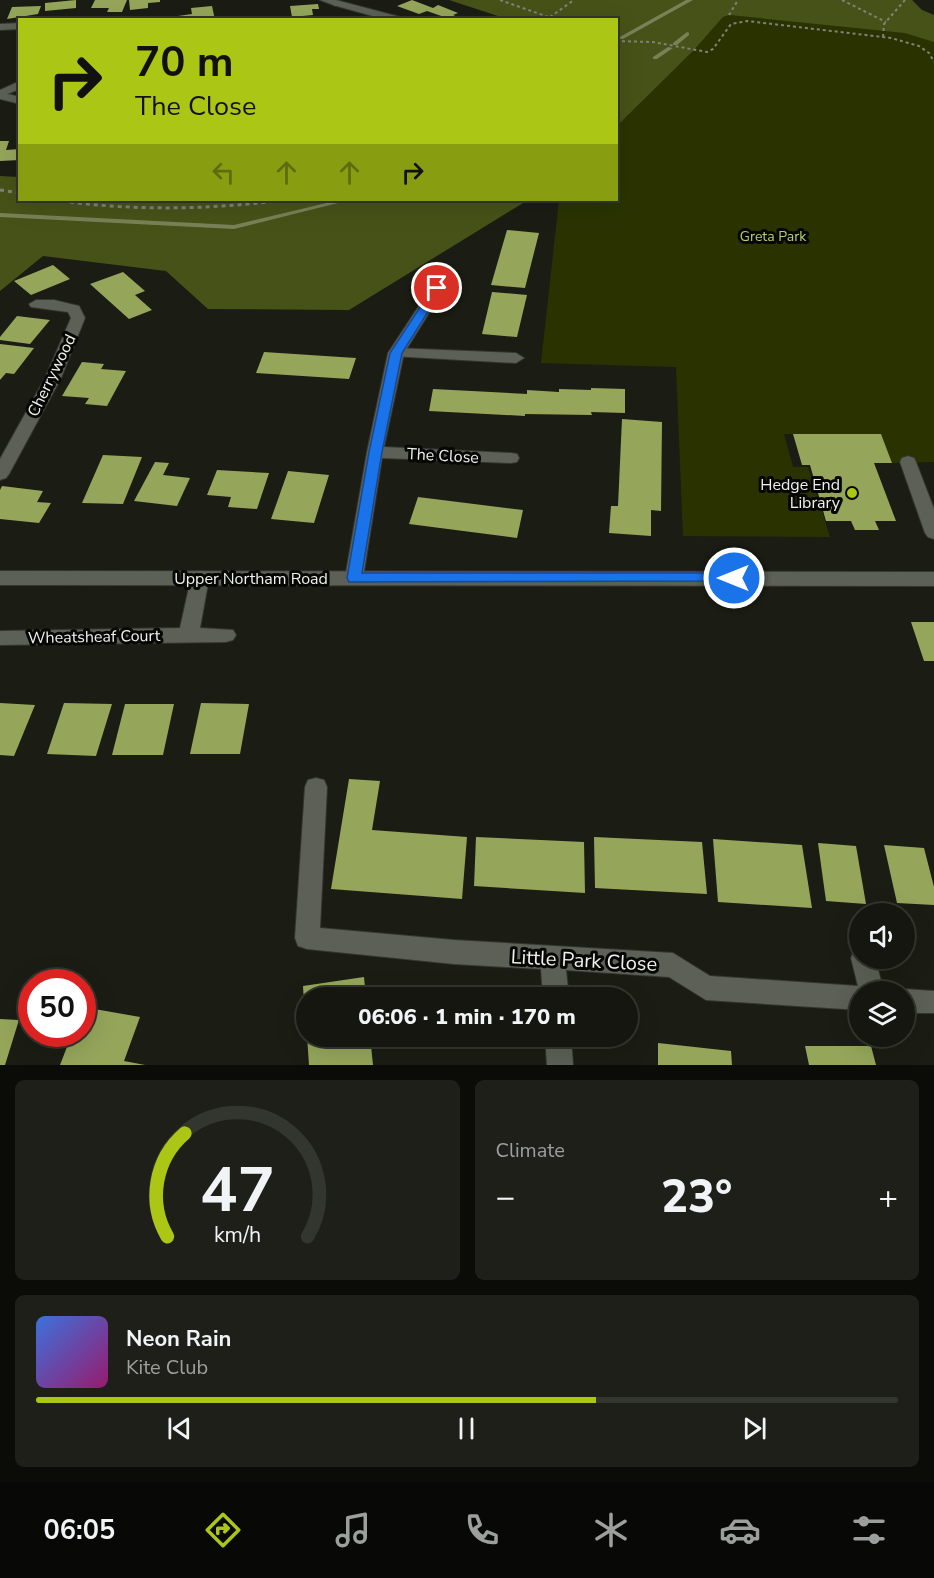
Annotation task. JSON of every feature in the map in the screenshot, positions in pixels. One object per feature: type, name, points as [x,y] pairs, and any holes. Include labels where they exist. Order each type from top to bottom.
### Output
[{"type":"street","points":[[330,1],[392,18]]},
{"type":"street","points":[[345,18],[357,9]]},
{"type":"street","points":[[0,27],[18,26]]},
{"type":"street","points":[[0,95],[18,85]]},
{"type":"street","points":[[0,95],[18,100]]},
{"type":"street","points":[[354,578],[375,452],[396,353],[437,288]]},
{"type":"street","name":"Cherrywood","points":[[0,474],[53,378],[78,318],[74,309],[67,306],[36,303]]},
{"type":"street","points":[[396,353],[516,358]]},
{"type":"street","name":"The Close","points":[[375,452],[511,458]]},
{"type":"street","points":[[908,462],[934,534]]},
{"type":"street","points":[[189,634],[200,578]]},
{"type":"street","name":"Upper Northam Road","points":[[0,579],[934,579]]},
{"type":"street","name":"Wheatsheaf Court","points":[[0,638],[226,635]]},
{"type":"street","name":"Little Park Close","points":[[316,787],[307,938],[454,952],[673,965],[706,988],[849,997]]},
{"type":"street","points":[[554,958],[555,987]]},
{"type":"street","points":[[915,1001],[930,1002]]},
{"type":"street","points":[[559,1047],[560,1065]]},
{"type":"path","points":[[500,0],[549,17],[574,0]]},
{"type":"path","points":[[729,15],[738,0]]},
{"type":"path","points":[[842,0],[886,22]]},
{"type":"path","points":[[883,37],[883,26],[905,0]]},
{"type":"path","points":[[618,41],[653,42],[707,52],[713,49],[731,24],[747,21],[883,37],[919,46],[929,53],[934,62]]},
{"type":"path","points":[[0,190],[18,193]]},
{"type":"path","points":[[60,201],[84,205],[184,207],[276,201]]},
{"type":"green space","points":[[449,0],[912,0],[922,10],[934,15],[934,42],[905,33],[729,15],[723,17],[694,50],[618,125],[618,18],[504,18]]},
{"type":"green space","name":"Greta Park","points":[[729,15],[934,35],[934,462],[892,463],[881,434],[784,434],[793,467],[808,467],[830,537],[683,536],[676,367],[541,363],[559,201],[618,201],[618,125],[694,50],[723,17]]},
{"type":"green space","points":[[0,176],[18,177],[18,201],[526,201],[349,310],[208,309],[166,271],[43,256],[0,291]]},
{"type":"building","points":[[76,0],[76,8],[45,11],[45,3]]},
{"type":"building","points":[[95,0],[127,0],[122,12],[107,12],[109,8],[91,8]]},
{"type":"building","points":[[129,0],[160,0],[160,2],[148,3],[148,8],[130,10]]},
{"type":"building","points":[[412,0],[433,8],[438,5],[458,13],[453,15],[460,18],[447,18],[427,11],[419,14],[397,6]]},
{"type":"building","points":[[318,4],[319,9],[312,9],[313,15],[292,17],[290,6]]},
{"type":"building","points":[[41,6],[38,14],[7,19],[12,7]]},
{"type":"building","points":[[212,6],[215,18],[178,18],[178,16],[192,14],[191,8]]},
{"type":"building","points":[[0,141],[9,141],[6,150],[18,149],[18,160],[0,161]]},
{"type":"building","points":[[507,230],[539,233],[525,288],[491,285]]},
{"type":"building","points":[[53,265],[70,279],[31,295],[14,281]]},
{"type":"building","points":[[123,272],[145,291],[135,295],[152,310],[129,319],[90,284]]},
{"type":"building","points":[[492,292],[527,295],[517,337],[482,334]]},
{"type":"building","points":[[17,316],[50,320],[30,344],[0,340]]},
{"type":"building","points":[[0,344],[34,348],[14,374],[6,373],[0,380]]},
{"type":"building","points":[[264,352],[356,358],[349,379],[256,373]]},
{"type":"building","points":[[82,362],[104,364],[101,369],[126,371],[107,406],[85,404],[89,398],[62,396]]},
{"type":"building","points":[[591,388],[625,389],[625,413],[591,412],[592,415],[525,414],[525,416],[429,411],[433,389],[527,394],[527,390],[559,392],[559,389],[591,390]]},
{"type":"building","points":[[622,419],[662,422],[661,511],[651,510],[651,536],[609,533],[611,506],[618,506]]},
{"type":"building","name":"Hedge End Library","points":[[793,434],[881,434],[892,463],[874,463],[896,521],[875,521],[879,530],[855,530],[851,521],[826,521],[810,465],[802,465]]},
{"type":"building","points":[[103,455],[142,457],[123,504],[82,503]]},
{"type":"building","points":[[155,462],[169,463],[163,475],[190,478],[177,506],[134,501]]},
{"type":"building","points":[[217,470],[269,473],[257,509],[228,507],[231,497],[207,495]]},
{"type":"building","points":[[288,471],[329,475],[314,523],[271,519]]},
{"type":"building","points":[[2,486],[43,491],[37,502],[51,503],[39,523],[0,519]]},
{"type":"building","points":[[418,497],[523,510],[517,538],[409,524]]},
{"type":"building","points":[[911,622],[934,622],[934,661],[924,661]]},
{"type":"building","points":[[0,703],[35,705],[14,756],[0,755]]},
{"type":"building","points":[[64,703],[112,704],[96,756],[47,754]]},
{"type":"building","points":[[201,703],[249,704],[240,754],[190,754]]},
{"type":"building","points":[[125,704],[174,704],[163,755],[112,755]]},
{"type":"building","points":[[349,779],[380,781],[372,830],[467,837],[462,899],[331,889]]},
{"type":"building","points":[[476,837],[584,842],[585,893],[474,886]]},
{"type":"building","points":[[594,837],[702,842],[707,894],[595,888]]},
{"type":"building","points":[[713,839],[802,845],[812,908],[718,902]]},
{"type":"building","points":[[818,843],[856,846],[866,903],[826,901]]},
{"type":"building","points":[[884,845],[924,848],[934,887],[934,905],[897,903]]},
{"type":"building","points":[[364,977],[365,987],[303,987]]},
{"type":"building","points":[[96,1009],[140,1017],[124,1061],[145,1065],[60,1065],[67,1047],[96,1047]]},
{"type":"building","points":[[0,1019],[18,1020],[5,1065],[0,1065]]},
{"type":"building","points":[[658,1043],[731,1051],[732,1065],[658,1065]]},
{"type":"building","points":[[805,1046],[871,1047],[876,1065],[809,1065]]},
{"type":"building","points":[[308,1047],[371,1047],[373,1065],[309,1065]]},
{"type":"waterway","points":[[621,38],[690,0]]},
{"type":"waterway","points":[[675,44],[687,34]]},
{"type":"waterway","points":[[655,58],[670,48]]},
{"type":"waterway","points":[[0,215],[234,227],[342,201]]},
{"type":"place","name":"Hedge End Library","points":[[852,493]]},
{"type":"route","points":[[437,288],[396,353],[375,452],[354,578],[734,578]]}]
